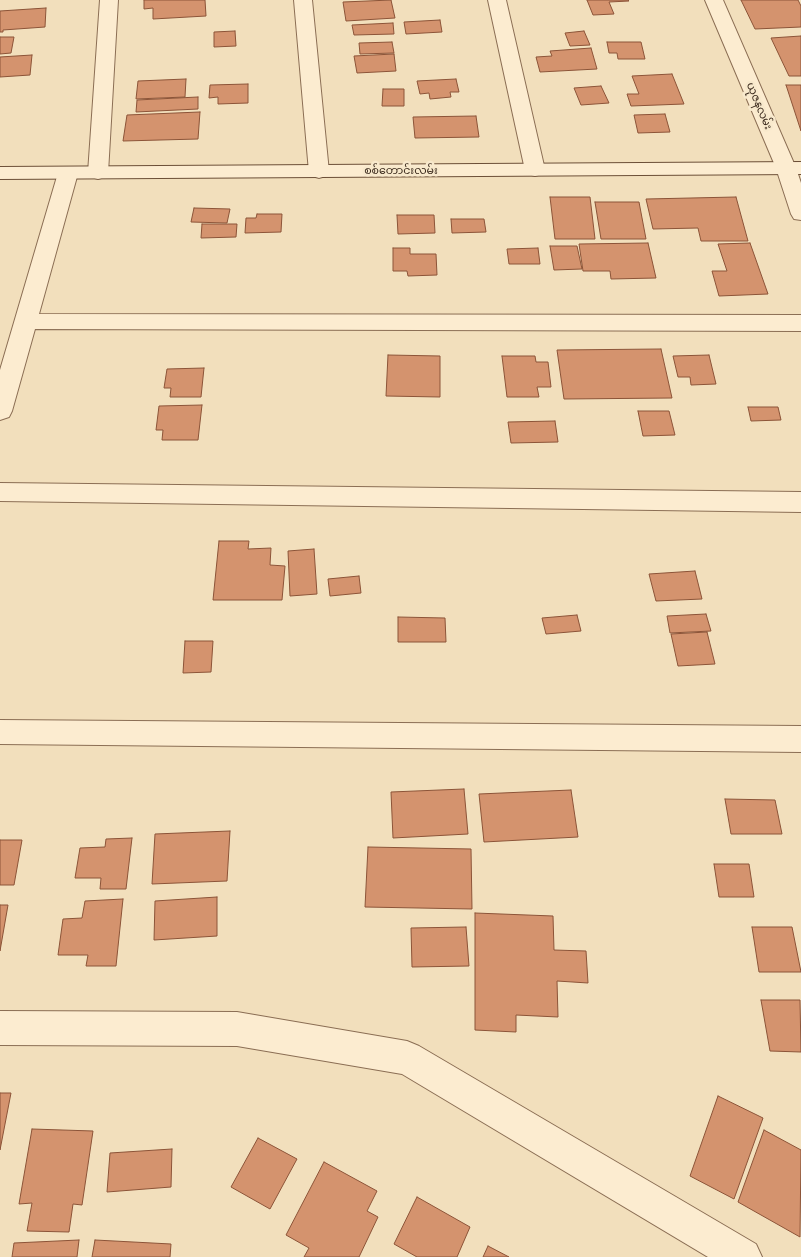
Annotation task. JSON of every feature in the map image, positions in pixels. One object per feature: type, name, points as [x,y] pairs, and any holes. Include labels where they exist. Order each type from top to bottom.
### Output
[{"type":"street","points":[[98,173],[109,0]]},
{"type":"street","points":[[303,0],[319,172]]},
{"type":"street","points":[[497,0],[535,170]]},
{"type":"street","name":"ယုဇနလမ်း","points":[[714,0],[793,168],[801,214]]},
{"type":"street","name":"စစ်တောင်းလမ်း","points":[[0,173],[793,168]]},
{"type":"street","points":[[0,410],[68,173]]},
{"type":"street","points":[[26,321],[801,323]]},
{"type":"street","points":[[0,492],[801,502]]},
{"type":"street","points":[[0,732],[801,739]]},
{"type":"street","points":[[0,1028],[237,1029],[406,1058],[743,1257]]},
{"type":"building","points":[[144,0],[205,0],[206,16],[153,19],[153,8],[144,9]]},
{"type":"building","points":[[391,0],[395,18],[346,21],[343,2]]},
{"type":"building","points":[[587,0],[629,1],[609,2],[614,14],[593,15]]},
{"type":"building","points":[[741,0],[798,0],[801,6],[801,27],[755,29]]},
{"type":"building","points":[[46,8],[45,27],[3,30],[3,32],[0,32],[0,11]]},
{"type":"building","points":[[440,20],[442,32],[406,34],[404,22]]},
{"type":"building","points":[[393,23],[394,34],[354,35],[352,25]]},
{"type":"building","points":[[235,31],[236,46],[214,47],[214,32]]},
{"type":"building","points":[[584,31],[590,45],[570,46],[565,33]]},
{"type":"building","points":[[801,36],[801,76],[789,76],[771,38]]},
{"type":"building","points":[[0,37],[14,37],[11,53],[0,54]]},
{"type":"building","points":[[392,42],[394,53],[360,54],[359,43]]},
{"type":"building","points":[[607,42],[641,42],[645,59],[618,59],[617,53],[609,53]]},
{"type":"building","points":[[591,48],[597,69],[540,72],[536,57],[552,56],[550,51]]},
{"type":"building","points":[[394,54],[396,71],[357,73],[354,56]]},
{"type":"building","points":[[32,55],[30,75],[0,77],[0,57]]},
{"type":"building","points":[[672,74],[684,104],[631,106],[627,94],[639,94],[632,76]]},
{"type":"building","points":[[186,79],[185,97],[136,99],[138,81]]},
{"type":"building","points":[[456,79],[459,92],[450,92],[451,97],[430,99],[429,93],[420,94],[417,81]]},
{"type":"building","points":[[248,84],[248,103],[218,104],[218,97],[209,98],[210,85]]},
{"type":"building","points":[[786,85],[801,85],[801,131]]},
{"type":"building","points":[[601,86],[609,103],[581,105],[574,88]]},
{"type":"building","points":[[383,89],[404,89],[404,106],[382,106]]},
{"type":"building","points":[[198,97],[198,109],[136,112],[137,100]]},
{"type":"building","points":[[200,112],[198,139],[123,141],[127,115]]},
{"type":"building","points":[[665,114],[670,132],[638,133],[634,115]]},
{"type":"building","points":[[476,116],[479,137],[415,138],[413,117]]},
{"type":"building","points":[[550,197],[590,197],[595,239],[555,239]]},
{"type":"building","points":[[736,197],[748,241],[701,241],[698,228],[653,229],[646,199]]},
{"type":"building","points":[[595,202],[639,202],[646,239],[601,239]]},
{"type":"building","points":[[194,208],[230,209],[227,223],[191,222]]},
{"type":"building","points":[[257,214],[282,214],[281,232],[245,233],[246,218],[256,218]]},
{"type":"building","points":[[397,215],[434,215],[435,233],[398,234]]},
{"type":"building","points":[[451,219],[484,219],[486,232],[452,233]]},
{"type":"building","points":[[202,224],[237,224],[236,237],[201,238]]},
{"type":"building","points":[[648,243],[656,278],[611,279],[610,271],[583,271],[579,244]]},
{"type":"building","points":[[750,243],[768,294],[719,296],[712,271],[727,271],[718,244]]},
{"type":"building","points":[[550,246],[577,246],[582,269],[554,270]]},
{"type":"building","points":[[393,248],[410,248],[410,254],[436,254],[437,275],[408,276],[407,271],[393,271]]},
{"type":"building","points":[[538,248],[540,264],[509,264],[507,249]]},
{"type":"building","points":[[661,349],[672,398],[564,399],[557,350]]},
{"type":"building","points":[[388,355],[440,356],[440,397],[386,396]]},
{"type":"building","points":[[709,355],[716,384],[691,385],[690,377],[678,377],[673,356]]},
{"type":"building","points":[[502,356],[535,356],[536,362],[548,362],[551,387],[537,387],[539,397],[507,397]]},
{"type":"building","points":[[204,368],[201,397],[170,397],[171,388],[164,388],[167,369]]},
{"type":"building","points":[[202,405],[198,440],[162,440],[163,430],[156,430],[159,406]]},
{"type":"building","points":[[748,407],[778,407],[781,420],[751,421]]},
{"type":"building","points":[[638,411],[669,411],[675,435],[643,436]]},
{"type":"building","points":[[555,421],[558,442],[511,443],[508,422]]},
{"type":"building","points":[[219,541],[249,541],[248,549],[271,548],[270,565],[285,566],[282,600],[213,600]]},
{"type":"building","points":[[314,549],[317,594],[290,596],[288,551]]},
{"type":"building","points":[[695,571],[702,599],[656,601],[649,574]]},
{"type":"building","points":[[359,576],[361,593],[330,596],[328,579]]},
{"type":"building","points":[[706,614],[711,631],[670,633],[667,616]]},
{"type":"building","points":[[577,615],[581,631],[546,634],[542,618]]},
{"type":"building","points":[[398,617],[445,618],[446,642],[398,642]]},
{"type":"building","points":[[707,632],[715,664],[678,666],[671,634]]},
{"type":"building","points":[[185,641],[213,641],[211,672],[183,673]]},
{"type":"building","points":[[464,789],[468,834],[393,838],[391,792]]},
{"type":"building","points":[[571,790],[578,837],[484,842],[479,794]]},
{"type":"building","points":[[725,799],[775,800],[782,834],[731,834]]},
{"type":"building","points":[[230,831],[227,881],[152,884],[155,834]]},
{"type":"building","points":[[132,838],[126,889],[100,889],[101,878],[75,878],[80,848],[105,847],[106,839]]},
{"type":"building","points":[[0,840],[22,840],[14,885],[0,885]]},
{"type":"building","points":[[368,847],[471,849],[472,909],[365,907]]},
{"type":"building","points":[[714,864],[749,864],[754,897],[719,897]]},
{"type":"building","points":[[217,897],[217,936],[154,940],[155,901]]},
{"type":"building","points":[[123,899],[116,966],[86,966],[88,955],[58,955],[63,919],[82,918],[85,901]]},
{"type":"building","points":[[0,905],[8,905],[0,951]]},
{"type":"building","points":[[475,913],[553,916],[554,950],[586,951],[588,983],[557,981],[558,1017],[516,1015],[516,1032],[475,1030]]},
{"type":"building","points":[[466,927],[469,966],[412,967],[411,928]]},
{"type":"building","points":[[752,927],[792,927],[801,972],[759,972]]},
{"type":"building","points":[[761,1000],[800,1000],[801,1052],[770,1051]]},
{"type":"building","points":[[0,1093],[11,1093],[0,1150]]},
{"type":"building","points":[[718,1096],[763,1118],[734,1199],[690,1176]]},
{"type":"building","points":[[32,1129],[93,1131],[82,1205],[73,1204],[69,1232],[27,1231],[32,1203],[19,1204]]},
{"type":"building","points":[[764,1130],[801,1150],[800,1237],[738,1202]]},
{"type":"building","points":[[258,1138],[297,1159],[270,1209],[231,1187]]},
{"type":"building","points":[[172,1149],[171,1187],[107,1192],[110,1153]]},
{"type":"building","points":[[324,1162],[377,1191],[367,1211],[378,1217],[359,1257],[304,1257],[309,1248],[286,1235]]},
{"type":"building","points":[[417,1197],[470,1227],[457,1257],[417,1257],[394,1244]]},
{"type":"building","points":[[79,1240],[77,1257],[12,1257],[14,1243]]},
{"type":"building","points":[[95,1240],[171,1244],[170,1257],[92,1257]]},
{"type":"building","points":[[488,1246],[509,1257],[483,1257]]}]
